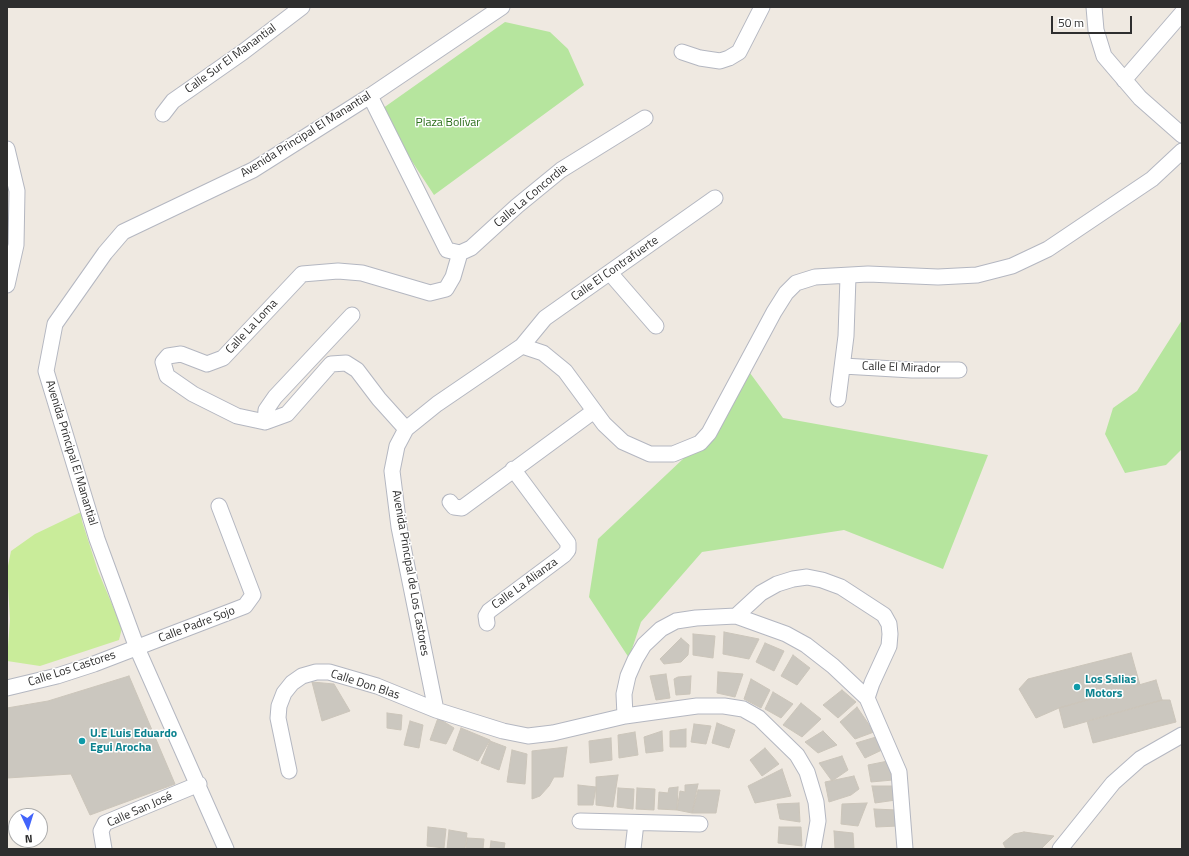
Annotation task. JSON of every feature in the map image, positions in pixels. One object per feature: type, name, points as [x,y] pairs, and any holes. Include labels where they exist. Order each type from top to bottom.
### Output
[{"type":"street","name":"Calle Sur El Manantial","points":[[164,114],[173,101],[243,52],[302,7]]},
{"type":"street","name":"Avenida Principal El Manantial","points":[[226,849],[199,784],[137,648],[97,539],[46,371],[55,324],[105,253],[123,232],[252,170],[370,96],[502,7]]},
{"type":"street","points":[[682,52],[700,58],[720,61],[729,58],[739,52],[762,7]]},
{"type":"street","points":[[1094,7],[1096,30],[1104,56],[1140,98],[1182,135]]},
{"type":"street","points":[[1124,80],[1182,13]]},
{"type":"street","points":[[370,96],[447,250],[460,253]]},
{"type":"street","name":"Calle La Concordia","points":[[460,253],[471,248],[517,206],[561,170],[645,118]]},
{"type":"street","points":[[7,149],[16,191],[16,245],[7,285]]},
{"type":"street","points":[[522,346],[543,353],[565,370],[604,424],[623,442],[650,454],[673,454],[700,443],[709,433],[767,324],[786,293],[796,283],[815,277],[868,274],[938,277],[976,274],[1012,266],[1048,249],[1152,178],[1182,151]]},
{"type":"street","name":"Calle El Contrafuerte","points":[[522,346],[545,318],[715,198]]},
{"type":"street","name":"Calle La Loma","points":[[265,422],[237,416],[193,394],[167,376],[163,362],[168,356],[182,354],[207,364],[223,358],[302,274],[338,270],[362,273],[430,293],[446,289],[453,278],[460,253]]},
{"type":"street","points":[[610,273],[656,326]]},
{"type":"street","points":[[838,399],[846,336],[848,276]]},
{"type":"street","points":[[352,315],[276,397],[266,410],[265,422],[287,414],[331,364],[346,363],[357,370],[379,399],[406,428]]},
{"type":"street","name":"Avenida Principal de Los Castores","points":[[436,710],[399,527],[392,472],[397,446],[406,428],[437,404],[522,346]]},
{"type":"street","name":"Calle El Mirador","points":[[843,366],[912,370],[959,370]]},
{"type":"street","points":[[450,502],[454,507],[462,508],[594,411]]},
{"type":"street","name":"Calle La Alianza","points":[[487,623],[486,616],[489,611],[564,555],[568,550],[568,543],[514,469]]},
{"type":"street","name":"Calle Padre Sojo","points":[[137,648],[245,606],[254,595],[218,506]]},
{"type":"street","points":[[736,616],[760,593],[777,584],[793,579],[807,577],[822,580],[841,587],[884,615],[889,624],[889,646],[872,683],[867,698]]},
{"type":"street","points":[[625,716],[624,694],[633,665],[644,645],[661,629],[676,621],[736,616],[786,634],[806,645],[833,666],[867,698],[899,772],[905,849]]},
{"type":"street","name":"Calle Los Castores","points":[[7,688],[57,676],[137,648]]},
{"type":"street","name":"Calle Don Blas","points":[[289,771],[278,718],[279,706],[284,693],[292,683],[302,676],[316,672],[329,672],[376,686],[436,710]]},
{"type":"street","points":[[436,710],[503,731],[528,736],[553,733],[625,716],[697,706],[724,706],[742,709],[759,718],[797,755],[807,772],[816,802],[818,821],[813,849]]},
{"type":"street","points":[[1060,849],[1112,783],[1140,759],[1182,735]]},
{"type":"street","name":"Calle San José","points":[[104,849],[101,831],[105,823],[199,784]]},
{"type":"street","points":[[580,821],[700,824]]},
{"type":"street","points":[[633,849],[636,823]]},
{"type":"green space","name":"Plaza Bolívar","points":[[505,22],[550,32],[568,49],[584,85],[434,195],[379,111]]},
{"type":"green space","points":[[1182,320],[1182,449],[1166,465],[1125,473],[1105,434],[1113,408],[1137,391]]},
{"type":"green space","points":[[750,373],[783,418],[988,455],[943,569],[844,530],[702,552],[641,622],[629,658],[589,597],[598,539],[684,458]]},
{"type":"green space","points":[[81,512],[82,521],[98,571],[122,628],[119,640],[40,666],[7,661],[10,619],[7,571],[11,551],[35,534]]},
{"type":"building","points":[[724,632],[759,639],[749,659],[723,654]]},
{"type":"building","points":[[693,634],[715,636],[713,658],[693,655]]},
{"type":"building","points":[[681,638],[689,645],[688,655],[681,662],[664,664],[660,659]]},
{"type":"building","points":[[765,643],[784,651],[774,671],[756,662]]},
{"type":"building","name":"Los Salias Motors","points":[[1131,653],[1140,685],[1059,708],[1036,718],[1019,689],[1028,679]]},
{"type":"building","points":[[793,655],[810,668],[797,685],[781,676]]},
{"type":"building","points":[[718,672],[743,674],[735,697],[717,693]]},
{"type":"building","points":[[666,674],[670,698],[656,700],[650,676]]},
{"type":"building","name":"U.E Luis Eduardo Egui Arocha","points":[[129,676],[175,784],[90,815],[71,774],[7,778],[7,708],[48,701]]},
{"type":"building","points":[[691,676],[690,694],[676,695],[674,679],[678,677]]},
{"type":"building","points":[[751,679],[770,690],[761,708],[744,699]]},
{"type":"building","points":[[1156,680],[1162,700],[1064,728],[1059,708]]},
{"type":"building","points":[[312,682],[334,684],[350,711],[322,721]]},
{"type":"building","points":[[842,690],[856,702],[838,718],[823,705]]},
{"type":"building","points":[[773,692],[793,704],[781,718],[765,709]]},
{"type":"building","points":[[1162,700],[1170,700],[1176,722],[1093,743],[1087,721]]},
{"type":"building","points":[[801,703],[821,719],[802,737],[783,725]]},
{"type":"building","points":[[857,707],[874,732],[855,739],[840,722]]},
{"type":"building","points":[[387,713],[402,715],[401,730],[387,728]]},
{"type":"building","points":[[438,718],[454,728],[446,744],[430,740]]},
{"type":"building","points":[[410,721],[423,725],[419,748],[404,745]]},
{"type":"building","points":[[717,723],[735,730],[729,748],[712,743]]},
{"type":"building","points":[[694,724],[711,726],[706,744],[691,742]]},
{"type":"building","points":[[461,728],[490,740],[478,761],[453,750]]},
{"type":"building","points":[[686,729],[686,747],[670,747],[670,731]]},
{"type":"building","points":[[662,731],[663,751],[646,753],[644,737]]},
{"type":"building","points":[[823,731],[837,745],[818,753],[805,742]]},
{"type":"building","points":[[635,732],[638,755],[619,758],[618,735]]},
{"type":"building","points":[[876,737],[884,749],[865,758],[856,743]]},
{"type":"building","points":[[611,738],[612,760],[590,763],[589,741]]},
{"type":"building","points":[[490,741],[506,747],[499,770],[481,763]]},
{"type":"building","points":[[567,747],[563,777],[554,777],[549,786],[540,796],[532,799],[532,751]]},
{"type":"building","points":[[765,748],[779,764],[762,776],[750,760]]},
{"type":"building","points":[[512,750],[527,754],[525,784],[507,782]]},
{"type":"building","points":[[842,756],[848,770],[832,781],[819,763]]},
{"type":"building","points":[[888,761],[893,780],[871,782],[868,765]]},
{"type":"building","points":[[782,769],[791,796],[755,803],[748,786]]},
{"type":"building","points":[[618,775],[613,807],[596,805],[596,777]]},
{"type":"building","points":[[854,776],[859,789],[851,795],[829,802],[825,782]]},
{"type":"building","points":[[698,784],[692,813],[677,810],[680,791],[685,792],[685,785]]},
{"type":"building","points":[[578,785],[596,787],[593,805],[578,805]]},
{"type":"building","points":[[872,786],[897,786],[896,800],[875,803]]},
{"type":"building","points":[[678,787],[677,810],[658,809],[659,792],[668,793],[669,788]]},
{"type":"building","points":[[618,788],[634,789],[633,809],[617,807]]},
{"type":"building","points":[[637,788],[655,789],[654,810],[636,809]]},
{"type":"building","points":[[698,790],[720,790],[716,813],[692,813]]},
{"type":"building","points":[[799,803],[800,822],[780,819],[777,804]]},
{"type":"building","points":[[867,803],[858,826],[841,824],[842,804]]},
{"type":"building","points":[[874,809],[897,810],[898,826],[876,827]]},
{"type":"building","points":[[428,827],[446,829],[444,848],[427,846]]},
{"type":"building","points":[[779,827],[801,827],[802,846],[778,843]]},
{"type":"building","points":[[449,830],[467,833],[465,849],[447,849]]},
{"type":"building","points":[[834,831],[853,833],[854,849],[835,849]]},
{"type":"building","points":[[1024,832],[1054,836],[1041,849],[1006,849],[1003,843],[1014,834]]},
{"type":"building","points":[[467,838],[484,839],[483,849],[466,849]]},
{"type":"building","points":[[491,841],[505,843],[504,849],[490,849]]},
{"type":"place","name":"Los Salias Motors","points":[[1077,687]]},
{"type":"place","name":"U.E Luis Eduardo Egui Arocha","points":[[82,741]]}]
